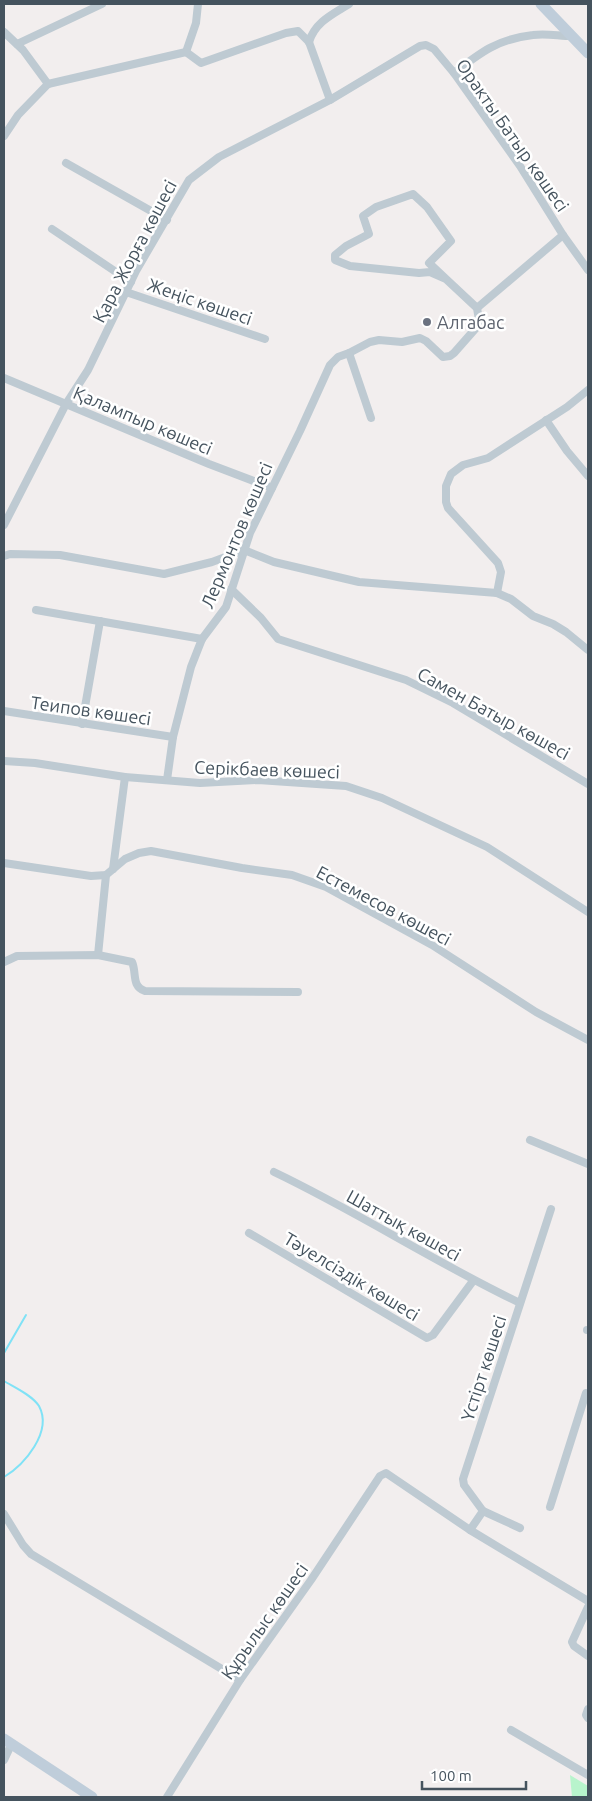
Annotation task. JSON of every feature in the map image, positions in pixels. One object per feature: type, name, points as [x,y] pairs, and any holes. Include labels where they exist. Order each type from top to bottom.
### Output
[{"type":"main road","points":[[540,4],[588,53]]},
{"type":"main road","points":[[8,1742],[81,1794],[92,1797]]},
{"type":"street","points":[[17,44],[102,4]]},
{"type":"street","points":[[186,52],[196,23],[198,4]]},
{"type":"street","points":[[309,42],[312,32],[318,25],[349,4]]},
{"type":"street","points":[[4,136],[18,115],[48,84],[186,52],[201,63],[286,33],[298,31],[309,42],[330,100]]},
{"type":"street","points":[[4,32],[17,44],[48,84]]},
{"type":"street","points":[[454,73],[482,51],[508,39],[535,35],[572,36]]},
{"type":"street","name":"Қара Жорға көшесі","points":[[4,525],[66,404],[88,370],[131,282],[189,180],[219,158],[330,100],[420,46],[426,46]]},
{"type":"street","name":"Оракты Батыр көшесі","points":[[426,46],[434,50],[454,73],[520,166],[588,270]]},
{"type":"street","points":[[66,163],[167,220]]},
{"type":"street","points":[[446,279],[430,272],[418,274],[350,266],[335,260],[335,255],[346,246],[369,234],[363,216],[376,208],[413,194],[427,207],[451,240],[429,263],[446,279],[476,308],[564,235]]},
{"type":"street","points":[[52,229],[131,282]]},
{"type":"street","name":"Жеңіс көшесі","points":[[126,292],[265,339]]},
{"type":"street","name":"Лермонтов көшесі","points":[[167,780],[173,737],[191,667],[202,639],[226,607],[244,550],[330,365],[338,357],[370,342],[379,340],[402,342],[420,338],[446,358],[454,353],[476,328],[478,320],[476,308]]},
{"type":"street","points":[[349,353],[371,418]]},
{"type":"street","name":"Қалампыр көшесі","points":[[4,378],[272,488]]},
{"type":"street","points":[[497,593],[501,572],[498,563],[448,508],[446,486],[452,474],[462,465],[488,458],[567,407],[588,390]]},
{"type":"street","points":[[546,420],[567,451],[588,476]]},
{"type":"street","points":[[4,556],[10,554],[60,555],[164,574],[212,562],[244,550],[274,562],[359,582],[497,593],[511,599],[533,616],[553,624],[566,632],[588,650]]},
{"type":"street","name":"Самен Батыр көшесі","points":[[231,588],[261,618],[278,639],[406,680],[453,703],[588,784]]},
{"type":"street","points":[[36,610],[202,639]]},
{"type":"street","points":[[82,724],[100,621]]},
{"type":"street","name":"Теипов көшесі","points":[[4,711],[173,737]]},
{"type":"street","name":"Серікбаев көшесі","points":[[4,761],[35,763],[126,777],[200,783],[258,780],[346,786],[382,798],[487,847],[588,912]]},
{"type":"street","points":[[113,869],[126,777]]},
{"type":"street","name":"Естемесов көшесі","points":[[106,875],[125,859],[138,853],[151,851],[242,868],[292,874],[326,887],[432,945],[536,1012],[588,1040]]},
{"type":"street","points":[[4,863],[91,876],[106,875],[98,955]]},
{"type":"street","points":[[4,962],[17,956],[98,955],[132,962],[136,984],[141,990],[145,991],[298,992]]},
{"type":"street","points":[[530,1140],[588,1164]]},
{"type":"street","name":"Шаттық көшесі","points":[[274,1172],[310,1189],[473,1281],[520,1303]]},
{"type":"street","name":"Үстірт көшесі","points":[[483,1511],[464,1485],[463,1479],[551,1209]]},
{"type":"street","name":"Тәуелсіздік көшесі","points":[[249,1233],[427,1338],[433,1335],[473,1281]]},
{"type":"street","points":[[550,1507],[586,1393],[588,1394]]},
{"type":"street","name":"Құрылыс көшесі","points":[[166,1797],[240,1680],[311,1580],[380,1476],[386,1473],[393,1477],[470,1530]]},
{"type":"street","points":[[520,1528],[483,1511],[470,1530],[588,1600]]},
{"type":"street","points":[[4,1514],[23,1545],[31,1554],[240,1680]]},
{"type":"street","points":[[588,1607],[572,1642],[574,1646],[588,1656]]},
{"type":"street","points":[[588,1709],[586,1715],[588,1718]]},
{"type":"street","points":[[510,1730],[588,1775]]},
{"type":"street","points":[[4,1760],[8,1742]]},
{"type":"green space","points":[[570,1775],[588,1786],[588,1797],[572,1797]]},
{"type":"waterway","points":[[4,1353],[26,1315]]},
{"type":"waterway","points":[[4,1381],[32,1398],[39,1406],[42,1416],[42,1426],[34,1447],[28,1456],[12,1472],[4,1477]]},
{"type":"place","name":"Алгабас","points":[[427,322]]}]
